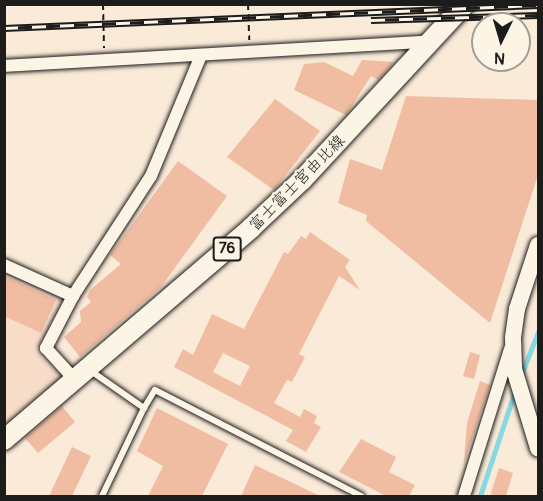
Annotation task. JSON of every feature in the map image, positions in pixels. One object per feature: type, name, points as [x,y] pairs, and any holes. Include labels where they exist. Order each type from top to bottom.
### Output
[{"type":"main road","name":"富士富士宮由比線","points":[[4,440],[294,188],[465,4]]},
{"type":"main road","points":[[538,245],[517,309],[513,338],[514,369],[538,448]]},
{"type":"street","points":[[4,66],[434,40]]},
{"type":"street","points":[[81,375],[45,348],[73,296],[151,176],[201,55]]},
{"type":"street","points":[[4,265],[73,296]]},
{"type":"street","points":[[464,496],[513,338]]},
{"type":"lane","points":[[81,375],[144,408]]},
{"type":"lane","points":[[102,496],[155,390],[361,496]]},
{"type":"path","points":[[103,4],[105,60]]},
{"type":"path","points":[[248,4],[250,52]]},
{"type":"shaded area","points":[[5,272],[64,298],[35,352],[61,377],[5,426]]},
{"type":"building","points":[[362,60],[394,62],[379,80],[371,76],[346,115],[294,90],[304,64],[324,62],[353,76]]},
{"type":"building","points":[[406,96],[538,100],[538,175],[490,323],[366,221],[367,215],[338,203],[350,159],[382,170]]},
{"type":"building","points":[[275,99],[320,131],[274,190],[227,157]]},
{"type":"building","points":[[178,161],[227,196],[161,287],[80,357],[64,337],[81,322],[80,311],[91,302],[87,297],[90,290],[121,264],[110,255]]},
{"type":"building","points":[[310,232],[350,260],[345,267],[360,290],[339,276],[299,354],[305,357],[292,382],[287,380],[274,403],[300,417],[304,409],[317,416],[314,423],[321,427],[306,452],[286,441],[293,430],[174,367],[183,349],[193,355],[212,314],[244,329],[284,252],[288,254],[301,236],[306,239]],"holes":[[[223,353],[250,366],[240,386],[213,372]]]},
{"type":"building","points":[[4,276],[56,300],[41,333],[4,316]]},
{"type":"building","points":[[470,352],[480,355],[474,379],[463,376]]},
{"type":"building","points":[[480,381],[490,385],[464,463],[467,423]]},
{"type":"building","points":[[62,406],[75,422],[38,453],[25,438]]},
{"type":"building","points":[[157,408],[228,444],[202,496],[148,496],[163,466],[137,451]]},
{"type":"building","points":[[361,439],[396,457],[389,472],[415,485],[409,496],[386,496],[339,472]]},
{"type":"building","points":[[72,447],[91,456],[72,496],[49,496]]},
{"type":"building","points":[[255,465],[320,496],[241,496]]},
{"type":"building","points":[[499,468],[513,473],[506,496],[490,496]]},
{"type":"waterway","points":[[521,375],[538,332]]},
{"type":"waterway","points":[[480,496],[515,391]]},
{"type":"railway","points":[[4,28],[538,5]]},
{"type":"railway","points":[[371,20],[538,15]]}]
